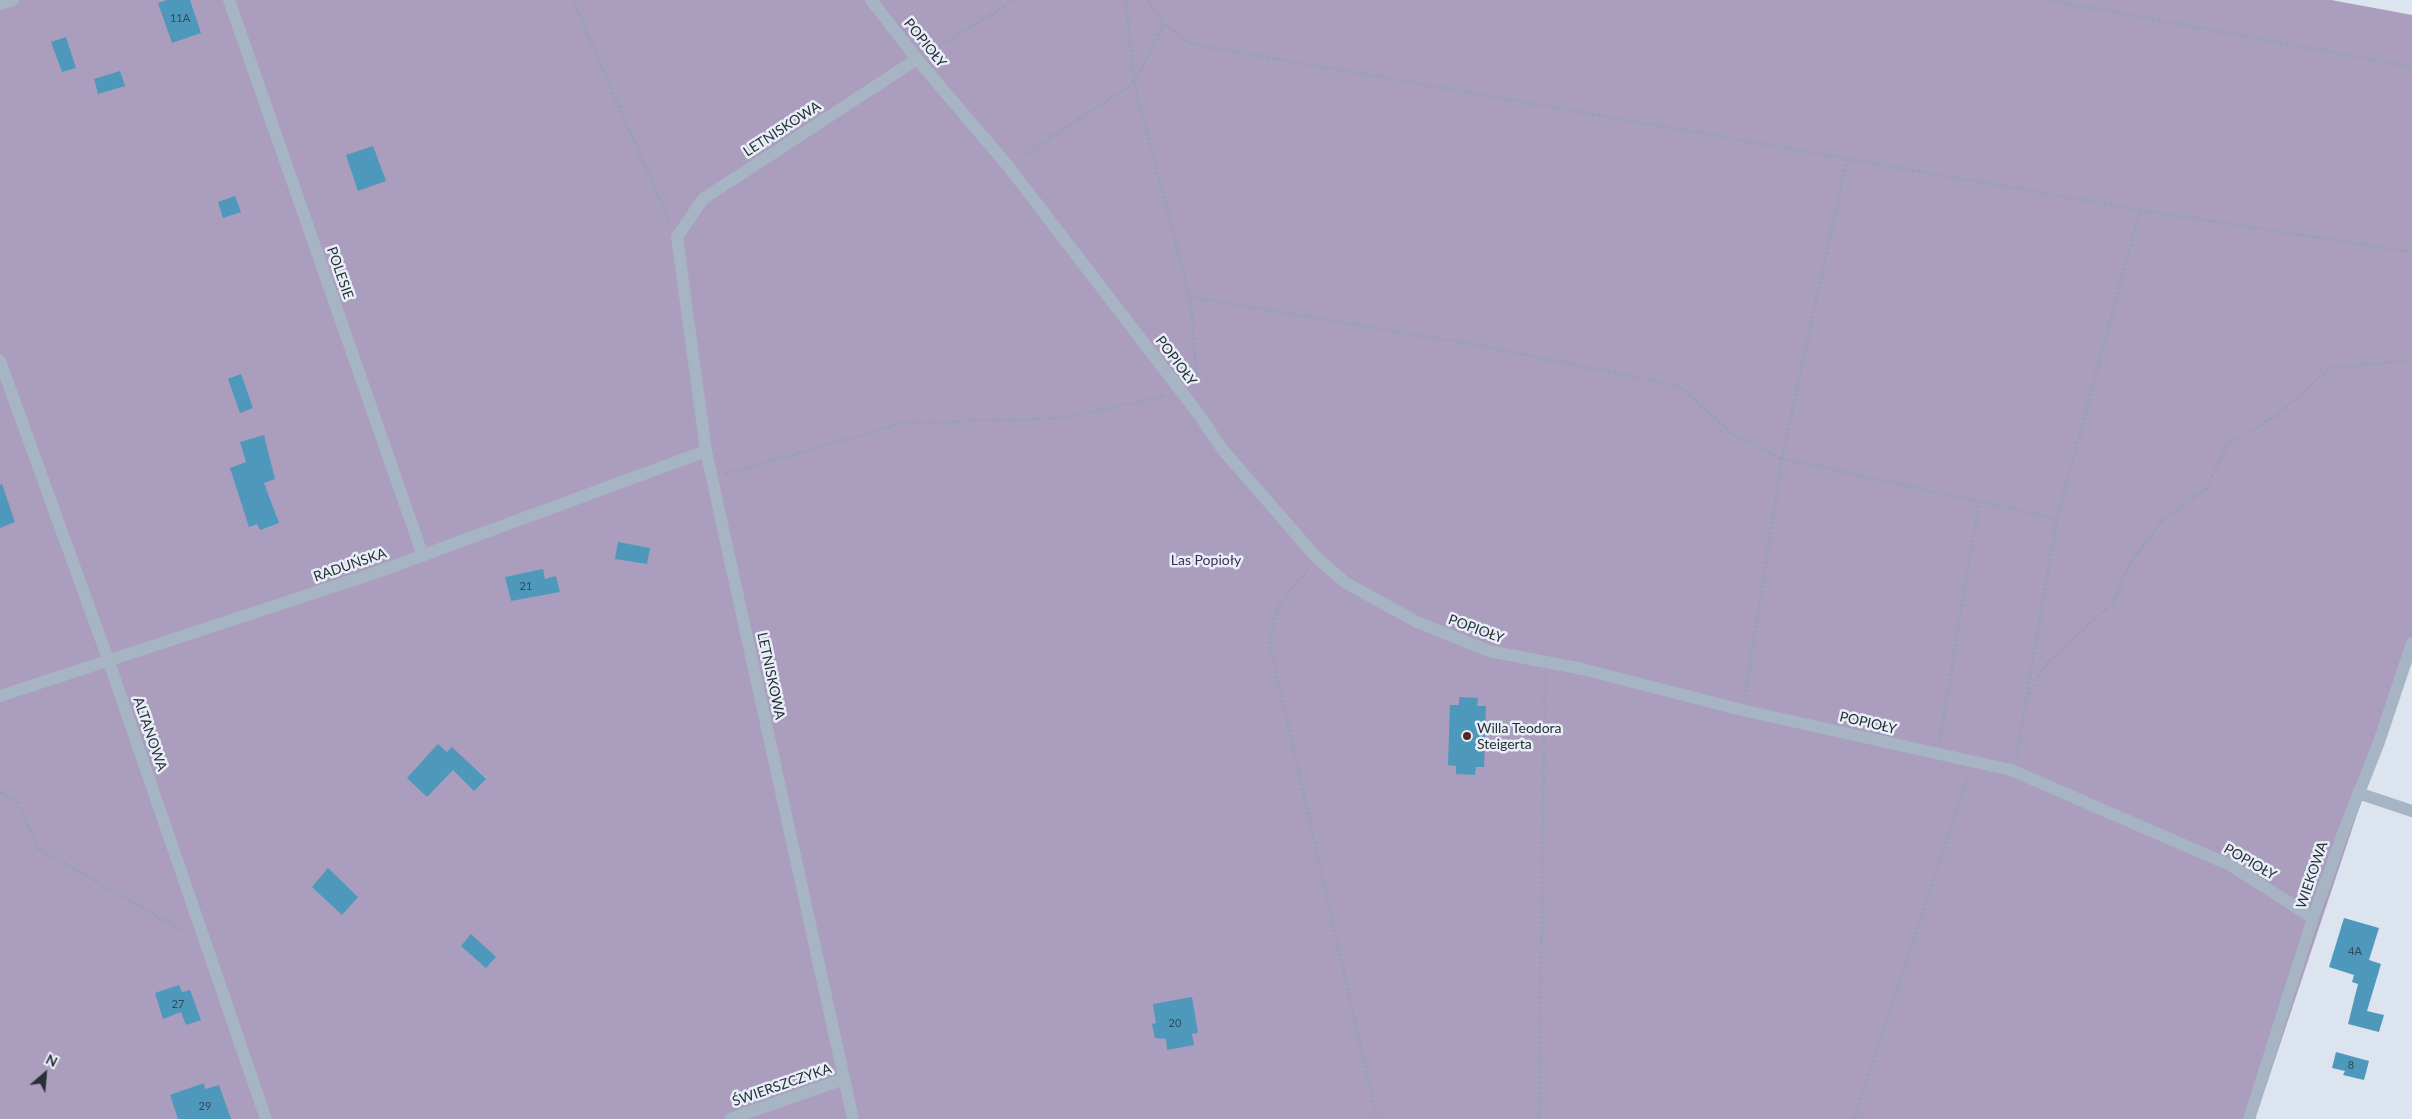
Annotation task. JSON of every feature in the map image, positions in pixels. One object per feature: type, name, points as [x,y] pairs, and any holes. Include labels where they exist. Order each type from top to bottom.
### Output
[{"type":"street","points":[[0,4],[13,0]]},
{"type":"street","name":"POLESIE","points":[[229,0],[423,556]]},
{"type":"street","name":"POPIOŁY","points":[[871,0],[917,59],[1008,166],[1182,392],[1222,449],[1317,558],[1346,583],[1417,622],[1489,651],[1582,669],[1742,710],[2011,770],[2230,865],[2313,918]]},
{"type":"street","name":"LETNISKOWA","points":[[853,1119],[706,451],[677,237],[703,199],[917,59]]},
{"type":"street","name":"ALTANOWA","points":[[0,361],[108,659],[266,1119]]},
{"type":"street","name":"RADUŃSKA","points":[[0,696],[423,556],[706,451]]},
{"type":"street","name":"WIEKOWA","points":[[2249,1119],[2313,918],[2358,793],[2379,742],[2412,643]]},
{"type":"street","points":[[2358,793],[2412,811]]},
{"type":"street","name":"ŚWIERSZCZYKA","points":[[730,1119],[844,1079]]},
{"type":"path","points":[[573,0],[677,237]]},
{"type":"path","points":[[917,59],[1015,0]]},
{"type":"path","points":[[1126,0],[1134,83],[1190,297],[1198,389]]},
{"type":"path","points":[[1147,0],[1164,23],[1191,44],[2140,210],[2412,252]]},
{"type":"path","points":[[2049,0],[2412,66]]},
{"type":"path","points":[[1008,166],[1134,83],[1164,23]]},
{"type":"path","points":[[1742,710],[1782,458],[1847,159]]},
{"type":"path","points":[[2011,770],[2018,752],[2057,519],[2140,210]]},
{"type":"path","points":[[1190,297],[1476,345],[1679,386],[1734,435],[1782,458],[2057,519]]},
{"type":"path","points":[[2027,698],[2044,666],[2114,601],[2130,563],[2163,519],[2206,489],[2227,444],[2277,415],[2331,368],[2412,360]]},
{"type":"path","points":[[712,478],[903,423],[1064,418],[1182,392]]},
{"type":"path","points":[[1938,754],[1979,502]]},
{"type":"path","points":[[1317,558],[1279,605],[1268,641],[1377,1119]]},
{"type":"path","points":[[1539,1119],[1545,663]]},
{"type":"path","points":[[1854,1119],[1973,762]]},
{"type":"path","points":[[0,793],[16,801],[38,848],[206,945]]},
{"type":"green space","name":"Las Popioły","points":[[0,0],[2331,0],[2412,15],[2412,650],[2255,1119],[0,1119]]},
{"type":"building","points":[[167,0],[190,0],[201,33],[172,43],[158,3]]},
{"type":"building","points":[[66,37],[76,68],[62,72],[51,42]]},
{"type":"building","points":[[120,71],[125,86],[98,94],[94,79]]},
{"type":"building","points":[[373,146],[386,181],[358,191],[346,155]]},
{"type":"building","points":[[235,196],[241,212],[223,218],[218,202]]},
{"type":"building","points":[[241,374],[253,408],[240,413],[228,379]]},
{"type":"building","points":[[264,435],[275,479],[264,483],[279,523],[260,530],[257,524],[249,527],[230,468],[246,462],[240,442]]},
{"type":"building","points":[[2,484],[15,522],[0,528],[0,485]]},
{"type":"building","points":[[618,542],[650,548],[647,564],[615,559]]},
{"type":"building","points":[[543,569],[545,579],[556,576],[560,592],[511,601],[505,577]]},
{"type":"building","name":"Willa Teodora Steigerta","points":[[1459,697],[1478,698],[1477,706],[1486,706],[1484,767],[1476,767],[1475,775],[1456,774],[1456,766],[1448,765],[1450,705],[1459,705]]},
{"type":"building","points":[[438,744],[447,752],[452,747],[486,779],[474,791],[453,770],[427,797],[407,778]]},
{"type":"building","points":[[328,868],[358,897],[342,915],[312,887]]},
{"type":"building","points":[[2344,918],[2379,928],[2369,960],[2381,964],[2367,1011],[2384,1015],[2379,1032],[2348,1024],[2358,984],[2352,982],[2354,975],[2329,967]]},
{"type":"building","points":[[471,934],[496,957],[486,968],[461,946]]},
{"type":"building","points":[[179,985],[182,992],[190,990],[201,1020],[186,1025],[181,1012],[163,1019],[155,993]]},
{"type":"building","points":[[1192,997],[1198,1033],[1192,1034],[1194,1045],[1167,1050],[1166,1039],[1155,1038],[1152,1024],[1156,1023],[1153,1004]]},
{"type":"building","points":[[2336,1052],[2369,1061],[2364,1080],[2343,1075],[2345,1071],[2332,1068]]},
{"type":"building","points":[[204,1083],[205,1089],[219,1085],[231,1119],[178,1119],[170,1095]]},
{"type":"place","name":"Willa Teodora Steigerta","points":[[1467,736]]}]
